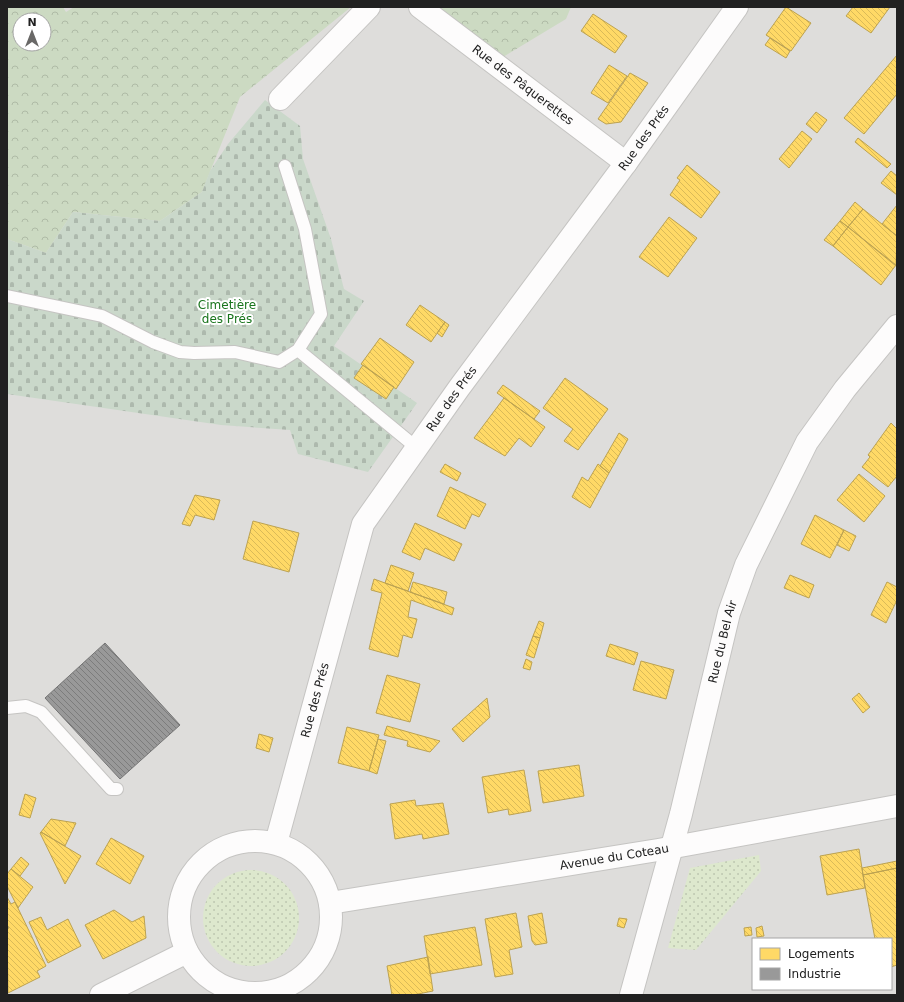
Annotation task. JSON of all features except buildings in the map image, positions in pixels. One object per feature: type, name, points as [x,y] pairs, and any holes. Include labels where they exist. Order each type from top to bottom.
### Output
[{"type":"street","points":[[280,99],[369,7]]},
{"type":"street","name":"Rue des Pâquerettes","points":[[420,7],[626,163]]},
{"type":"street","name":"Rue des Prés","points":[[276,843],[363,524],[626,163],[737,7]]},
{"type":"street","name":"Rue du Bel Air","points":[[631,995],[673,846],[729,613],[746,565],[807,442],[845,389],[897,326]]},
{"type":"street","name":"Avenue du Coteau","points":[[330,903],[673,846],[897,806]]},
{"type":"street","points":[[251,841],[276,843],[295,852],[311,866],[323,883],[330,903],[331,925],[325,947],[314,966],[297,981],[276,990],[254,993],[231,992],[208,977],[198,968],[187,952],[179,928],[180,903],[188,879],[204,859],[226,846],[251,841]]},
{"type":"street","points":[[101,995],[187,952]]},
{"type":"lane","points":[[7,296],[102,316],[153,342],[180,352],[235,352],[279,362],[298,350],[321,314],[305,229],[285,166]]},
{"type":"lane","points":[[298,350],[417,448]]},
{"type":"lane","points":[[7,708],[26,706],[41,712],[111,789],[117,789]]},
{"type":"shaded area","points":[[7,7],[897,7],[897,995],[7,995]]},
{"type":"green space","points":[[7,7],[63,7],[66,12],[74,7],[351,7],[240,97],[202,192],[160,221],[73,212],[46,253],[7,239]]},
{"type":"green space","points":[[438,7],[571,7],[566,19],[503,57]]},
{"type":"green space","name":"Cimetière des Prés","points":[[265,100],[300,126],[303,159],[331,239],[344,289],[364,301],[334,346],[417,403],[368,472],[298,454],[290,430],[221,425],[7,394],[7,239],[46,253],[73,212],[160,221],[202,192],[210,171],[228,144]]},
{"type":"green space","points":[[759,855],[761,871],[696,950],[668,948],[690,868]]},
{"type":"green space","points":[[251,870],[269,873],[285,884],[296,900],[299,918],[296,936],[285,952],[269,963],[251,966],[233,963],[217,952],[206,936],[203,918],[206,900],[217,884],[233,873]]}]
